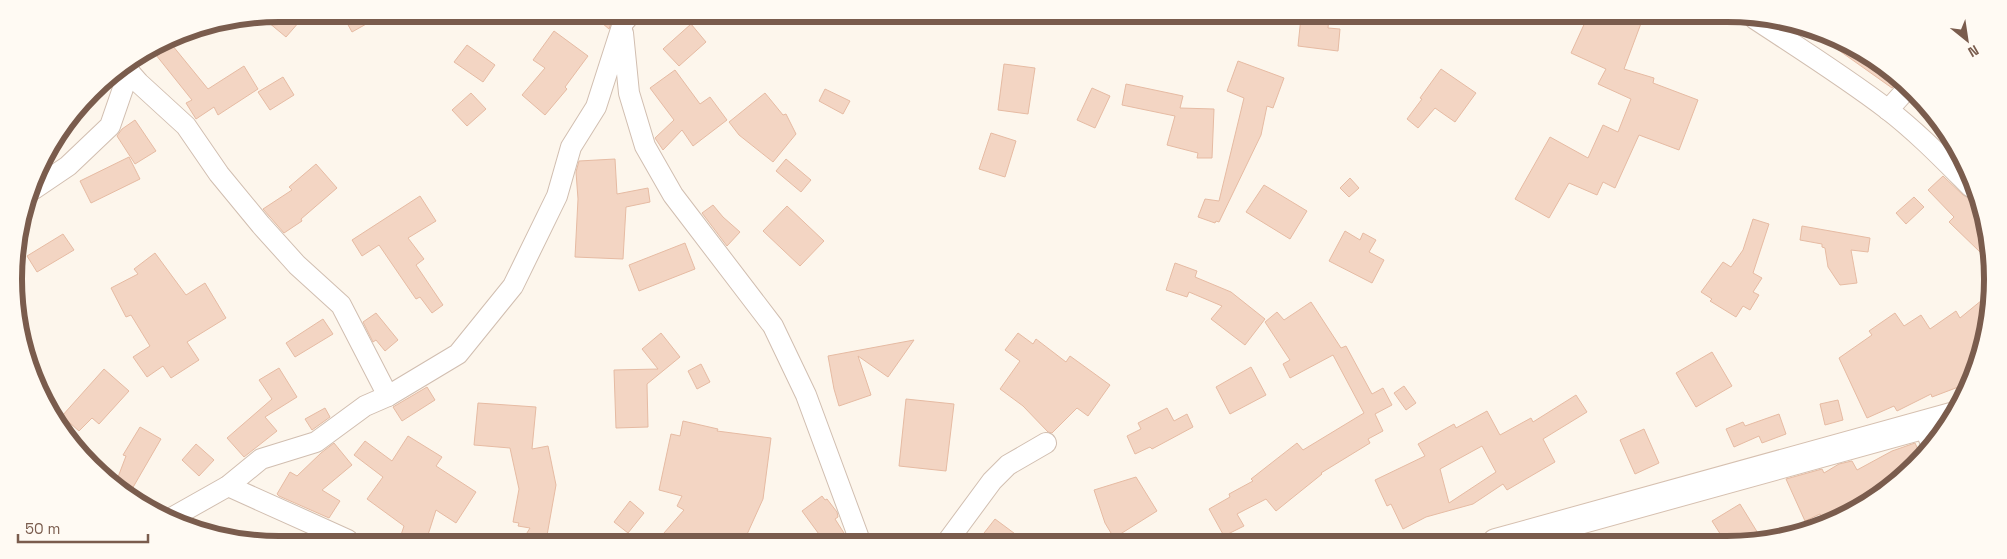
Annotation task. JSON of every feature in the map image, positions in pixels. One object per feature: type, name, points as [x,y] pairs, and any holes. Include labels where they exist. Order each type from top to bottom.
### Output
[{"type":"main road","points":[[1520,536],[1928,435]]},
{"type":"street","points":[[180,516],[228,486],[261,459],[316,442],[365,406],[388,396],[458,354],[513,286],[557,196],[571,147],[596,107],[625,22]]},
{"type":"street","points":[[626,22],[629,93],[645,146],[673,194],[773,326],[806,396],[858,536]]},
{"type":"street","points":[[1765,25],[1888,110],[1965,181]]},
{"type":"street","points":[[129,71],[186,126],[219,174],[297,265],[341,305],[388,396]]},
{"type":"street","points":[[41,183],[68,166],[110,126],[125,74]]},
{"type":"street","points":[[1888,110],[1904,93]]},
{"type":"street","points":[[951,536],[992,481],[1008,465],[1046,443]]},
{"type":"street","points":[[228,486],[339,536]]},
{"type":"building","points":[[299,22],[286,37],[269,23]]},
{"type":"building","points":[[346,22],[370,22],[352,32]]},
{"type":"building","points":[[603,22],[612,22],[609,29]]},
{"type":"building","points":[[1300,22],[1329,22],[1328,28],[1340,29],[1338,51],[1298,46]]},
{"type":"building","points":[[1585,22],[1642,22],[1624,69],[1654,78],[1653,83],[1698,100],[1679,150],[1639,135],[1615,188],[1603,182],[1597,195],[1569,183],[1549,218],[1515,199],[1550,137],[1588,158],[1603,125],[1618,132],[1631,99],[1598,84],[1606,69],[1571,53]]},
{"type":"building","points":[[691,24],[706,42],[679,66],[663,49]]},
{"type":"building","points":[[554,31],[588,56],[565,87],[567,89],[545,115],[522,95],[545,68],[533,60]]},
{"type":"building","points":[[467,45],[495,65],[483,82],[454,62]]},
{"type":"building","points":[[173,46],[208,89],[244,66],[258,89],[218,115],[214,107],[196,119],[186,103],[192,100],[156,55]]},
{"type":"building","points":[[1838,47],[1856,57],[1895,84],[1892,88],[1837,49]]},
{"type":"building","points":[[1238,61],[1284,78],[1273,108],[1267,106],[1261,135],[1219,222],[1216,221],[1215,223],[1198,217],[1205,199],[1219,201],[1244,98],[1227,91]]},
{"type":"building","points":[[1004,64],[1035,68],[1028,114],[998,110]]},
{"type":"building","points":[[1441,69],[1476,93],[1455,122],[1435,108],[1418,128],[1407,119]]},
{"type":"building","points":[[675,70],[700,104],[710,97],[727,120],[693,146],[682,130],[663,150],[655,138],[674,120],[650,88]]},
{"type":"building","points":[[283,77],[294,95],[270,110],[258,92]]},
{"type":"building","points":[[1126,84],[1183,96],[1180,108],[1214,109],[1212,158],[1197,158],[1198,153],[1167,145],[1175,116],[1122,105]]},
{"type":"building","points":[[1092,88],[1110,96],[1095,128],[1077,120]]},
{"type":"building","points":[[825,89],[850,101],[843,114],[819,101]]},
{"type":"building","points":[[471,93],[486,109],[467,126],[452,110]]},
{"type":"building","points":[[765,93],[783,115],[786,114],[796,134],[773,162],[739,135],[729,122]]},
{"type":"building","points":[[135,120],[156,151],[135,164],[117,136],[122,129]]},
{"type":"building","points":[[991,133],[1016,141],[1005,177],[979,169]]},
{"type":"building","points":[[129,157],[140,179],[91,203],[80,181]]},
{"type":"building","points":[[615,159],[617,194],[648,188],[650,202],[626,207],[623,259],[575,257],[578,199],[576,172],[579,161]]},
{"type":"building","points":[[786,159],[811,180],[801,192],[776,171]]},
{"type":"building","points":[[316,164],[337,188],[301,219],[302,221],[284,233],[263,209],[292,190],[289,187]]},
{"type":"building","points":[[1943,176],[1963,195],[1972,200],[1980,229],[1982,249],[1980,252],[1949,222],[1954,217],[1928,190]]},
{"type":"building","points":[[1350,178],[1359,188],[1349,197],[1340,188]]},
{"type":"building","points":[[1264,185],[1307,211],[1290,239],[1246,212]]},
{"type":"building","points":[[420,196],[436,221],[408,238],[424,259],[416,265],[443,305],[432,313],[420,297],[416,299],[379,245],[362,256],[352,240]]},
{"type":"building","points":[[1914,197],[1924,207],[1906,224],[1896,213]]},
{"type":"building","points":[[713,205],[740,232],[727,246],[702,213]]},
{"type":"building","points":[[787,206],[824,241],[800,266],[763,231]]},
{"type":"building","points":[[1753,219],[1769,224],[1753,273],[1762,278],[1753,292],[1759,295],[1750,310],[1743,306],[1736,317],[1710,301],[1712,299],[1701,292],[1723,262],[1731,267],[1743,250]]},
{"type":"building","points":[[1802,226],[1870,238],[1868,252],[1851,250],[1857,283],[1840,285],[1828,267],[1825,248],[1822,247],[1822,244],[1800,240]]},
{"type":"building","points":[[1345,231],[1360,240],[1363,233],[1376,240],[1369,252],[1384,260],[1372,283],[1329,261]]},
{"type":"building","points":[[63,234],[74,250],[37,272],[27,256]]},
{"type":"building","points":[[685,243],[695,269],[639,291],[629,265]]},
{"type":"building","points":[[155,253],[186,295],[205,283],[226,318],[187,342],[199,360],[171,378],[163,366],[147,377],[133,357],[150,346],[131,315],[126,317],[111,288],[138,274],[134,269]]},
{"type":"building","points":[[1175,263],[1197,271],[1195,277],[1231,292],[1265,319],[1245,345],[1211,319],[1222,306],[1189,292],[1187,297],[1166,290]]},
{"type":"building","points":[[1982,300],[1980,330],[1971,362],[1961,386],[1932,397],[1931,394],[1897,411],[1894,406],[1867,418],[1839,358],[1872,335],[1869,331],[1895,313],[1904,326],[1921,315],[1930,329],[1956,311],[1960,318]]},
{"type":"building","points":[[1311,302],[1341,348],[1346,346],[1372,394],[1383,388],[1392,405],[1375,414],[1383,431],[1368,439],[1370,443],[1321,473],[1276,511],[1266,499],[1237,514],[1244,526],[1224,536],[1209,509],[1230,497],[1229,494],[1253,481],[1251,479],[1297,443],[1303,450],[1364,413],[1333,355],[1290,378],[1283,364],[1290,360],[1265,322],[1277,312],[1284,320]]},
{"type":"building","points":[[376,313],[398,340],[385,351],[376,340],[373,342],[363,322]]},
{"type":"building","points":[[323,319],[333,334],[295,357],[286,343]]},
{"type":"building","points":[[661,333],[680,357],[647,384],[648,427],[616,428],[614,370],[658,369],[642,349]]},
{"type":"building","points":[[1018,333],[1033,344],[1036,339],[1066,362],[1070,356],[1110,385],[1088,416],[1077,408],[1052,433],[1048,432],[1023,406],[1000,389],[1020,361],[1005,350]]},
{"type":"building","points":[[914,340],[888,377],[858,356],[871,395],[839,406],[828,356]]},
{"type":"building","points":[[1712,352],[1732,386],[1696,407],[1676,373]]},
{"type":"building","points":[[701,364],[710,382],[697,389],[688,371]]},
{"type":"building","points":[[1251,367],[1266,395],[1230,414],[1216,387]]},
{"type":"building","points":[[279,368],[297,397],[265,417],[277,431],[244,457],[227,438],[272,399],[259,380]]},
{"type":"building","points":[[104,369],[129,391],[99,424],[92,418],[79,431],[62,416]]},
{"type":"building","points":[[1404,386],[1416,403],[1406,410],[1394,393]]},
{"type":"building","points":[[427,387],[435,400],[402,421],[393,407]]},
{"type":"building","points":[[1576,395],[1587,412],[1543,439],[1555,462],[1507,490],[1503,484],[1473,504],[1426,517],[1403,529],[1391,504],[1387,506],[1375,480],[1425,456],[1418,444],[1454,424],[1456,428],[1487,411],[1500,435],[1531,418],[1533,422]],"holes":[[[1482,446],[1496,472],[1449,503],[1440,469]]]},
{"type":"building","points":[[906,399],[954,404],[946,471],[899,466]]},
{"type":"building","points":[[1838,400],[1843,420],[1825,425],[1820,404]]},
{"type":"building","points":[[478,403],[536,407],[532,449],[548,446],[556,485],[547,536],[525,536],[530,528],[518,526],[519,523],[513,522],[519,489],[510,448],[474,445]]},
{"type":"building","points":[[325,408],[330,417],[312,430],[305,419]]},
{"type":"building","points":[[1167,408],[1174,421],[1187,414],[1193,427],[1152,449],[1150,447],[1135,454],[1127,436],[1141,429],[1138,423]]},
{"type":"building","points":[[1779,414],[1786,434],[1762,443],[1759,436],[1734,447],[1726,429],[1743,422],[1745,426]]},
{"type":"building","points":[[683,421],[718,429],[717,431],[771,438],[763,499],[746,536],[661,536],[684,510],[677,506],[682,496],[659,490],[671,434],[680,436]]},
{"type":"building","points":[[140,427],[161,439],[132,489],[117,479],[126,456],[123,455]]},
{"type":"building","points":[[1644,429],[1659,463],[1635,474],[1620,440]]},
{"type":"building","points":[[408,436],[442,457],[436,466],[476,492],[456,523],[436,510],[428,536],[401,536],[404,526],[367,499],[383,477],[354,455],[365,441],[392,461]]},
{"type":"building","points":[[334,443],[352,465],[322,490],[340,501],[329,518],[277,494],[290,472],[297,476]]},
{"type":"building","points":[[1915,443],[1919,451],[1897,473],[1856,502],[1823,518],[1820,514],[1805,521],[1786,479],[1822,469],[1824,473],[1839,464],[1852,461],[1857,470],[1892,451]]},
{"type":"building","points":[[196,444],[214,460],[199,476],[182,460]]},
{"type":"building","points":[[1136,477],[1157,511],[1117,536],[1113,536],[1105,523],[1094,490]]},
{"type":"building","points":[[822,496],[825,500],[827,499],[837,512],[838,517],[835,519],[844,533],[840,536],[820,536],[802,511]]},
{"type":"building","points":[[630,501],[644,513],[628,533],[614,522]]},
{"type":"building","points":[[1740,504],[1759,534],[1722,536],[1712,521]]},
{"type":"building","points":[[995,519],[1018,536],[982,536]]}]
